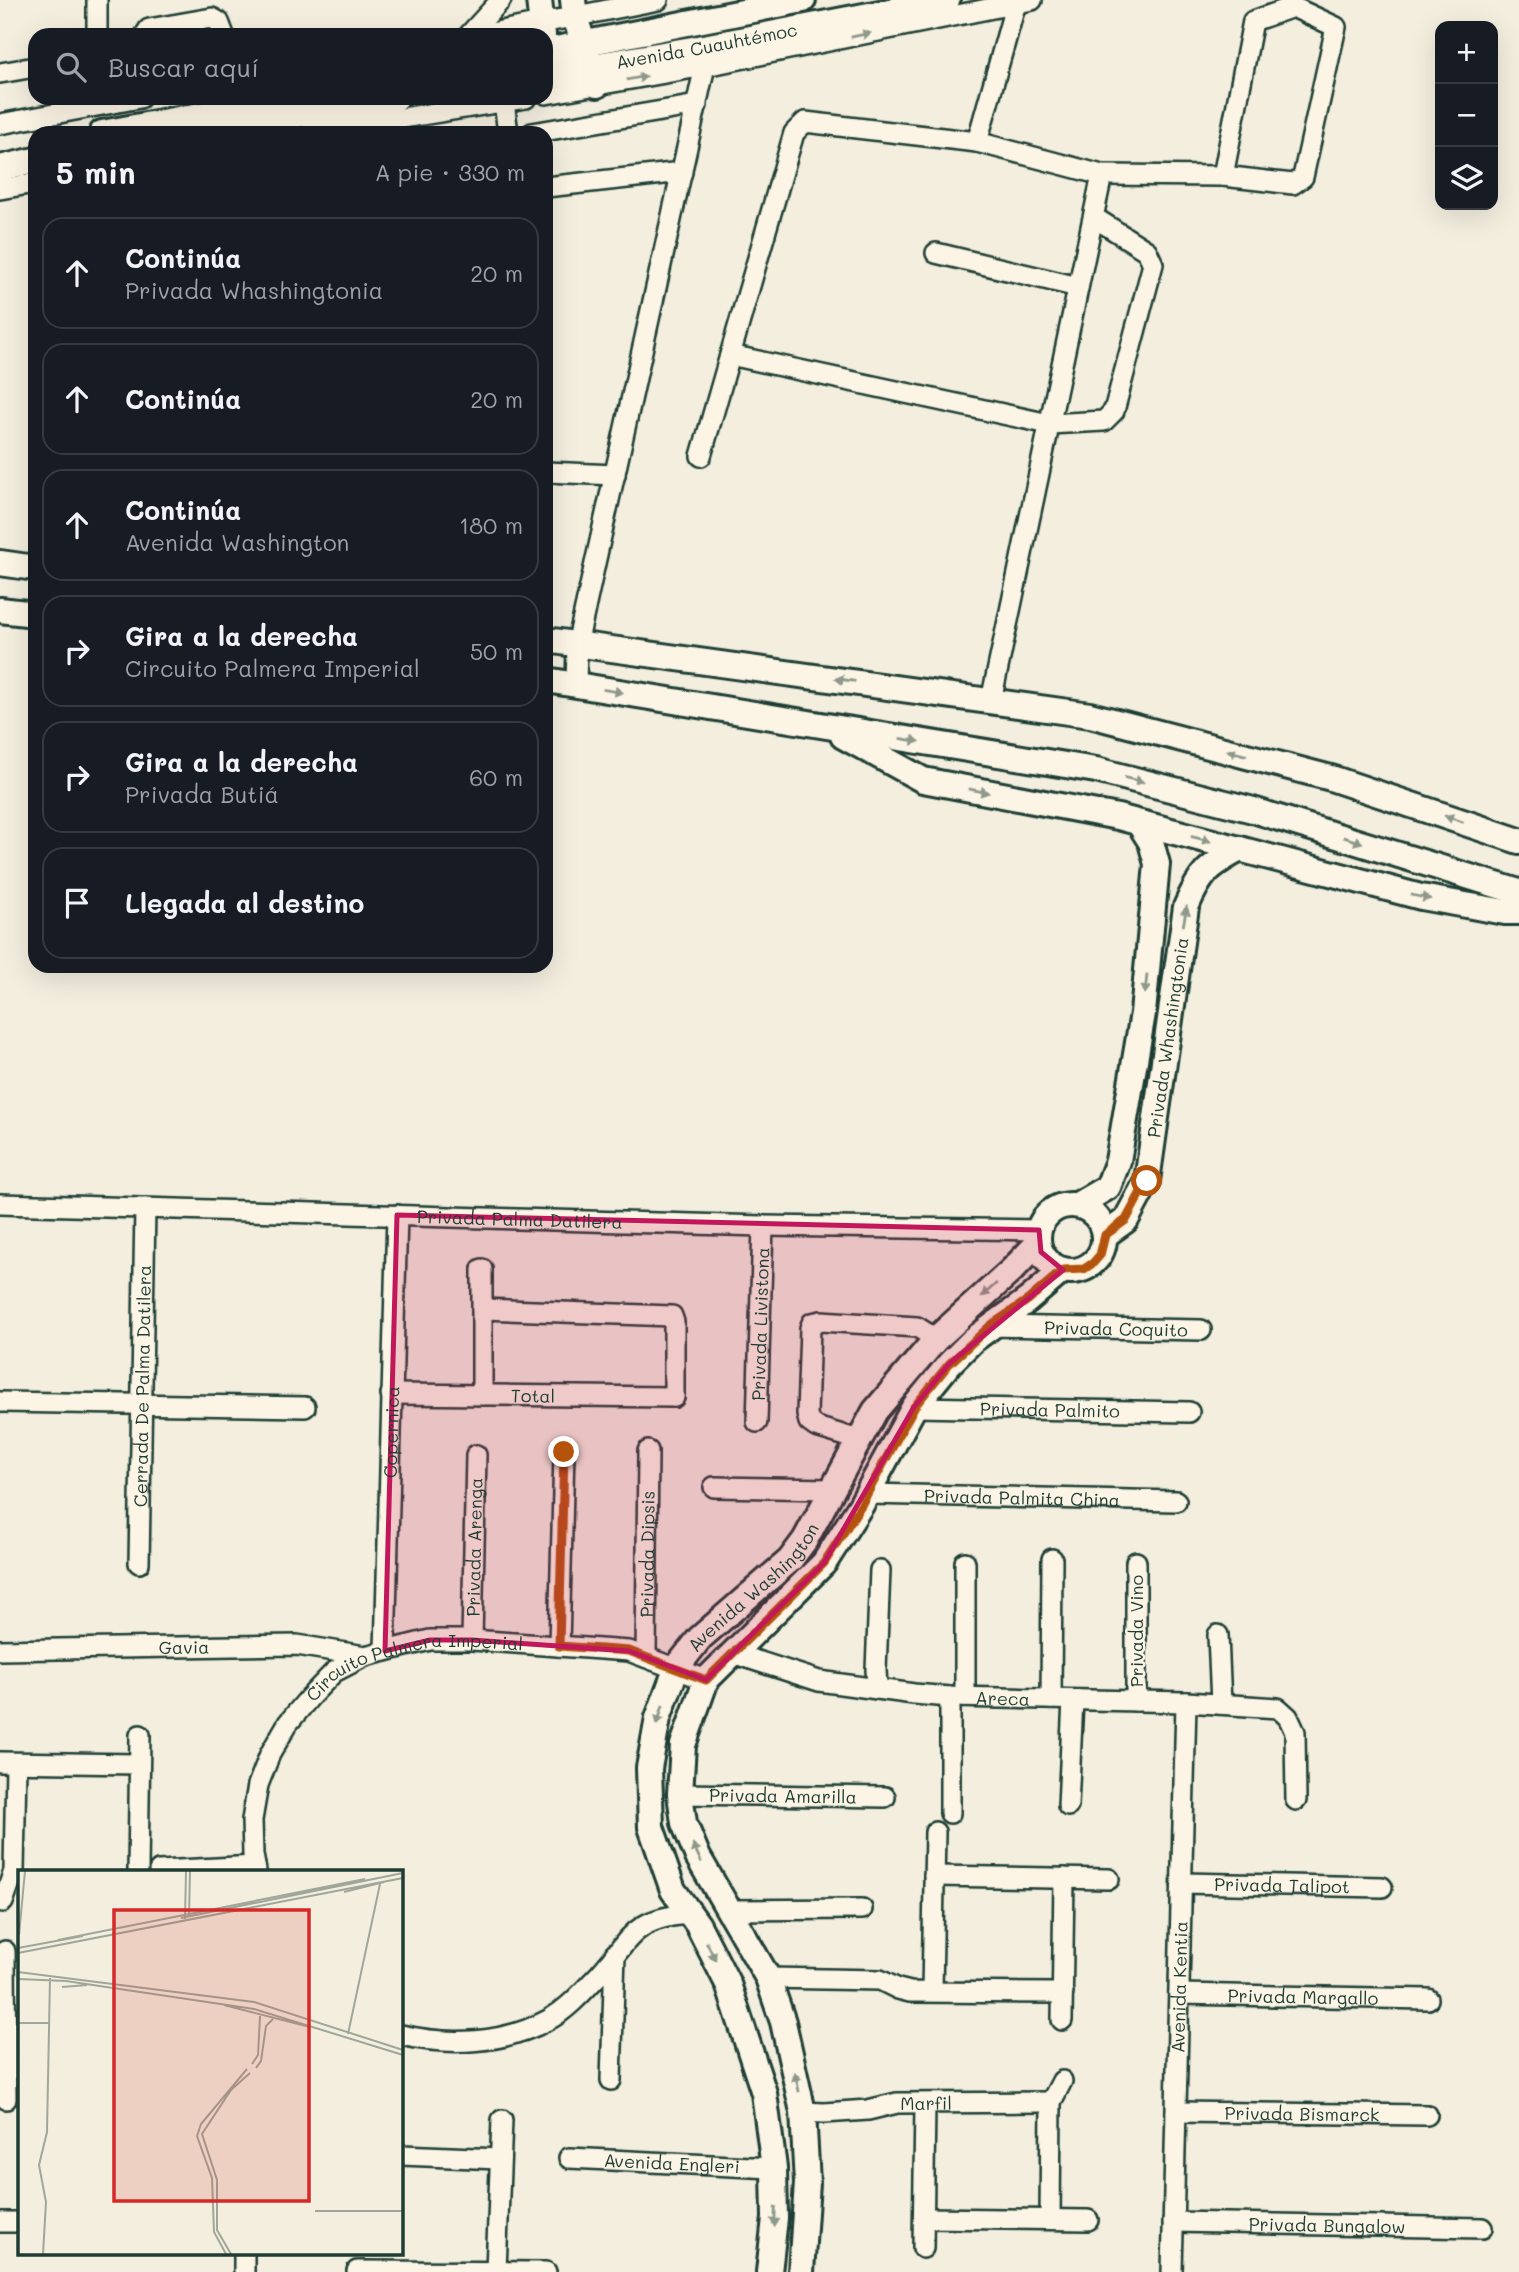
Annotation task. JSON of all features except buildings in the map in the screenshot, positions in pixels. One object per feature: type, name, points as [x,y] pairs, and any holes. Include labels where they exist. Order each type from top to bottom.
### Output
[{"type":"main road","name":"Avenida Cuauhtémoc","points":[[590,65],[803,0]]},
{"type":"main road","name":"Avenida Cuauhtémoc","points":[[553,56],[590,65],[698,48],[947,0]]},
{"type":"main road","points":[[574,9],[590,65]]},
{"type":"main road","points":[[140,126],[254,105]]},
{"type":"main road","points":[[234,126],[356,105]]},
{"type":"main road","points":[[0,152],[28,146]]},
{"type":"main road","points":[[0,168],[28,162]]},
{"type":"main road","points":[[0,563],[28,567]]},
{"type":"main road","points":[[0,610],[28,613]]},
{"type":"main road","points":[[553,641],[1090,715],[1331,778],[1519,841]]},
{"type":"main road","points":[[553,681],[1096,770],[1253,810],[1519,892]]},
{"type":"main road","points":[[827,727],[923,780],[1139,823],[1421,897],[1519,912]]},
{"type":"main road","name":"Privada Whashingtonia","points":[[1077,1205],[1108,1186],[1118,1161],[1143,1013],[1157,864],[1151,842],[1139,823]]},
{"type":"main road","name":"Privada Whashingtonia","points":[[1105,1235],[1126,1220],[1147,1181],[1186,907],[1197,881],[1216,862],[1241,849]]},
{"type":"main road","points":[[1065,1205],[1077,1205],[1096,1215],[1105,1235],[1100,1255],[1093,1263],[1084,1269],[1063,1270],[1046,1260],[1039,1236],[1044,1218],[1065,1205]]},
{"type":"main road","name":"Avenida Washington","points":[[769,2272],[775,2218],[775,2168],[764,2092],[728,1984],[691,1914],[673,1890],[651,1827],[649,1768],[658,1718],[677,1667],[700,1638],[790,1560],[805,1540],[875,1411],[936,1339],[1012,1270],[1039,1236]]},
{"type":"main road","name":"Avenida Washington","points":[[801,2272],[807,2183],[803,2112],[783,2022],[768,1978],[698,1857],[684,1824],[680,1794],[683,1745],[706,1680],[824,1563],[867,1494],[914,1407],[949,1364],[990,1326],[1028,1300],[1063,1270]]},
{"type":"street","points":[[97,0],[97,28]]},
{"type":"street","points":[[475,28],[501,0]]},
{"type":"street","name":"Avenida Cuauhtémoc","points":[[553,44],[574,9],[658,0]]},
{"type":"street","points":[[553,56],[590,65],[705,66],[1024,2],[977,142]]},
{"type":"street","points":[[701,456],[794,133],[805,121],[977,142],[1102,175],[1223,176],[1293,184],[1304,177],[1336,27],[1293,8],[1252,21],[1223,176]]},
{"type":"street","points":[[155,28],[212,18],[219,22],[221,28]]},
{"type":"street","points":[[576,685],[577,645],[705,66]]},
{"type":"street","points":[[0,73],[28,68]]},
{"type":"street","points":[[0,124],[85,105]]},
{"type":"street","points":[[354,126],[485,105]]},
{"type":"street","points":[[504,105],[507,126]]},
{"type":"street","points":[[553,129],[697,105]]},
{"type":"street","points":[[553,186],[682,172]]},
{"type":"street","points":[[991,701],[1102,175]]},
{"type":"street","points":[[0,189],[28,184]]},
{"type":"street","points":[[730,355],[1049,424],[1104,421],[1115,411],[1153,264],[1147,251],[1095,218]]},
{"type":"street","points":[[936,253],[1078,287]]},
{"type":"street","points":[[553,472],[615,475]]},
{"type":"street","name":"Privada Palma Datilera","points":[[0,1204],[1039,1236]]},
{"type":"street","name":"Cerrada De Palma Datilera","points":[[139,1563],[145,1208]]},
{"type":"street","name":"Copernica","points":[[385,1651],[397,1215]]},
{"type":"street","name":"Privada Livistona","points":[[757,1422],[763,1226]]},
{"type":"street","points":[[482,1269],[482,1395]]},
{"type":"street","name":"Total","points":[[391,1394],[681,1403],[672,1316],[482,1309]]},
{"type":"street","points":[[859,1440],[816,1427],[809,1422],[810,1328],[813,1323],[821,1321],[917,1327],[936,1339]]},
{"type":"street","name":"Privada Coquito","points":[[990,1326],[1201,1330]]},
{"type":"street","points":[[0,1402],[305,1407]]},
{"type":"street","name":"Privada Palmito","points":[[914,1407],[1189,1412]]},
{"type":"street","name":"Privada Dipsis","points":[[646,1657],[649,1451]]},
{"type":"street","points":[[559,1646],[564,1452]]},
{"type":"street","name":"Privada Arenga","points":[[472,1640],[476,1455]]},
{"type":"street","points":[[714,1487],[832,1489]]},
{"type":"street","name":"Privada Palmita China","points":[[867,1494],[1176,1501]]},
{"type":"street","points":[[1051,1699],[1052,1559]]},
{"type":"street","points":[[950,1814],[965,1562]]},
{"type":"street","name":"Privada Vino","points":[[1136,1562],[1136,1701]]},
{"type":"street","points":[[877,1689],[880,1570]]},
{"type":"street","points":[[1218,1635],[1221,1704]]},
{"type":"street","name":"Circuito Palmera Imperial","points":[[256,1869],[252,1820],[258,1785],[271,1754],[288,1723],[310,1697],[334,1672],[365,1656],[430,1640],[559,1646],[629,1651],[706,1680]]},
{"type":"street","name":"Gavia","points":[[0,1650],[297,1645],[365,1656]]},
{"type":"street","name":"Areca","points":[[732,1653],[819,1681],[877,1689],[958,1697],[1186,1702],[1278,1708],[1288,1717],[1295,1732],[1296,1800]]},
{"type":"street","points":[[1068,1807],[1073,1700]]},
{"type":"street","name":"Avenida Kentia","points":[[1172,2272],[1186,1702]]},
{"type":"street","points":[[138,1870],[140,1735]]},
{"type":"street","points":[[3,1902],[16,1871],[8,1763],[138,1764]]},
{"type":"street","name":"Privada Amarilla","points":[[680,1794],[885,1797]]},
{"type":"street","points":[[932,1991],[935,1832]]},
{"type":"street","points":[[208,1870],[256,1869]]},
{"type":"street","points":[[934,1877],[1109,1879]]},
{"type":"street","points":[[1062,2020],[1064,1878]]},
{"type":"street","name":"Privada Talipot","points":[[1182,1883],[1382,1887]]},
{"type":"street","points":[[730,1910],[862,1909]]},
{"type":"street","points":[[402,2035],[451,2043],[484,2040],[512,2034],[548,2020],[596,1979],[629,1937],[647,1923],[668,1916],[691,1914]]},
{"type":"street","points":[[5,1951],[12,1980],[8,2099]]},
{"type":"street","points":[[611,2080],[615,1955]]},
{"type":"street","points":[[768,1978],[880,1980],[910,1992],[1063,1993]]},
{"type":"street","name":"Privada Margallo","points":[[1179,1994],[1428,1999]]},
{"type":"street","points":[[1050,2219],[1051,2102],[1062,2081]]},
{"type":"street","name":"Marfil","points":[[803,2112],[868,2110],[897,2103],[1051,2102]]},
{"type":"street","points":[[923,2248],[925,2104]]},
{"type":"street","name":"Privada Bismarck","points":[[1176,2112],[1427,2115]]},
{"type":"street","points":[[502,2120],[500,2159],[505,2271]]},
{"type":"street","points":[[402,2155],[500,2159]]},
{"type":"street","name":"Avenida Engleri","points":[[569,2158],[775,2168]]},
{"type":"street","points":[[925,2218],[1088,2220]]},
{"type":"street","points":[[0,2222],[18,2222]]},
{"type":"street","name":"Privada Bungalow","points":[[1173,2222],[1482,2228]]},
{"type":"street","points":[[244,2254],[244,2272]]},
{"type":"street","points":[[357,2265],[546,2272]]},
{"type":"highlighted area","points":[[397,1215],[1039,1230],[1041,1252],[1063,1270],[949,1364],[914,1407],[824,1563],[706,1680],[629,1651],[472,1640],[430,1640],[385,1651]]},
{"type":"route","points":[[564,1452],[559,1646],[629,1651],[706,1680],[824,1563],[861,1505],[914,1407],[949,1364],[973,1340],[1028,1300],[1063,1270],[1084,1269],[1093,1263],[1100,1255],[1105,1235],[1126,1220],[1147,1181]]}]
